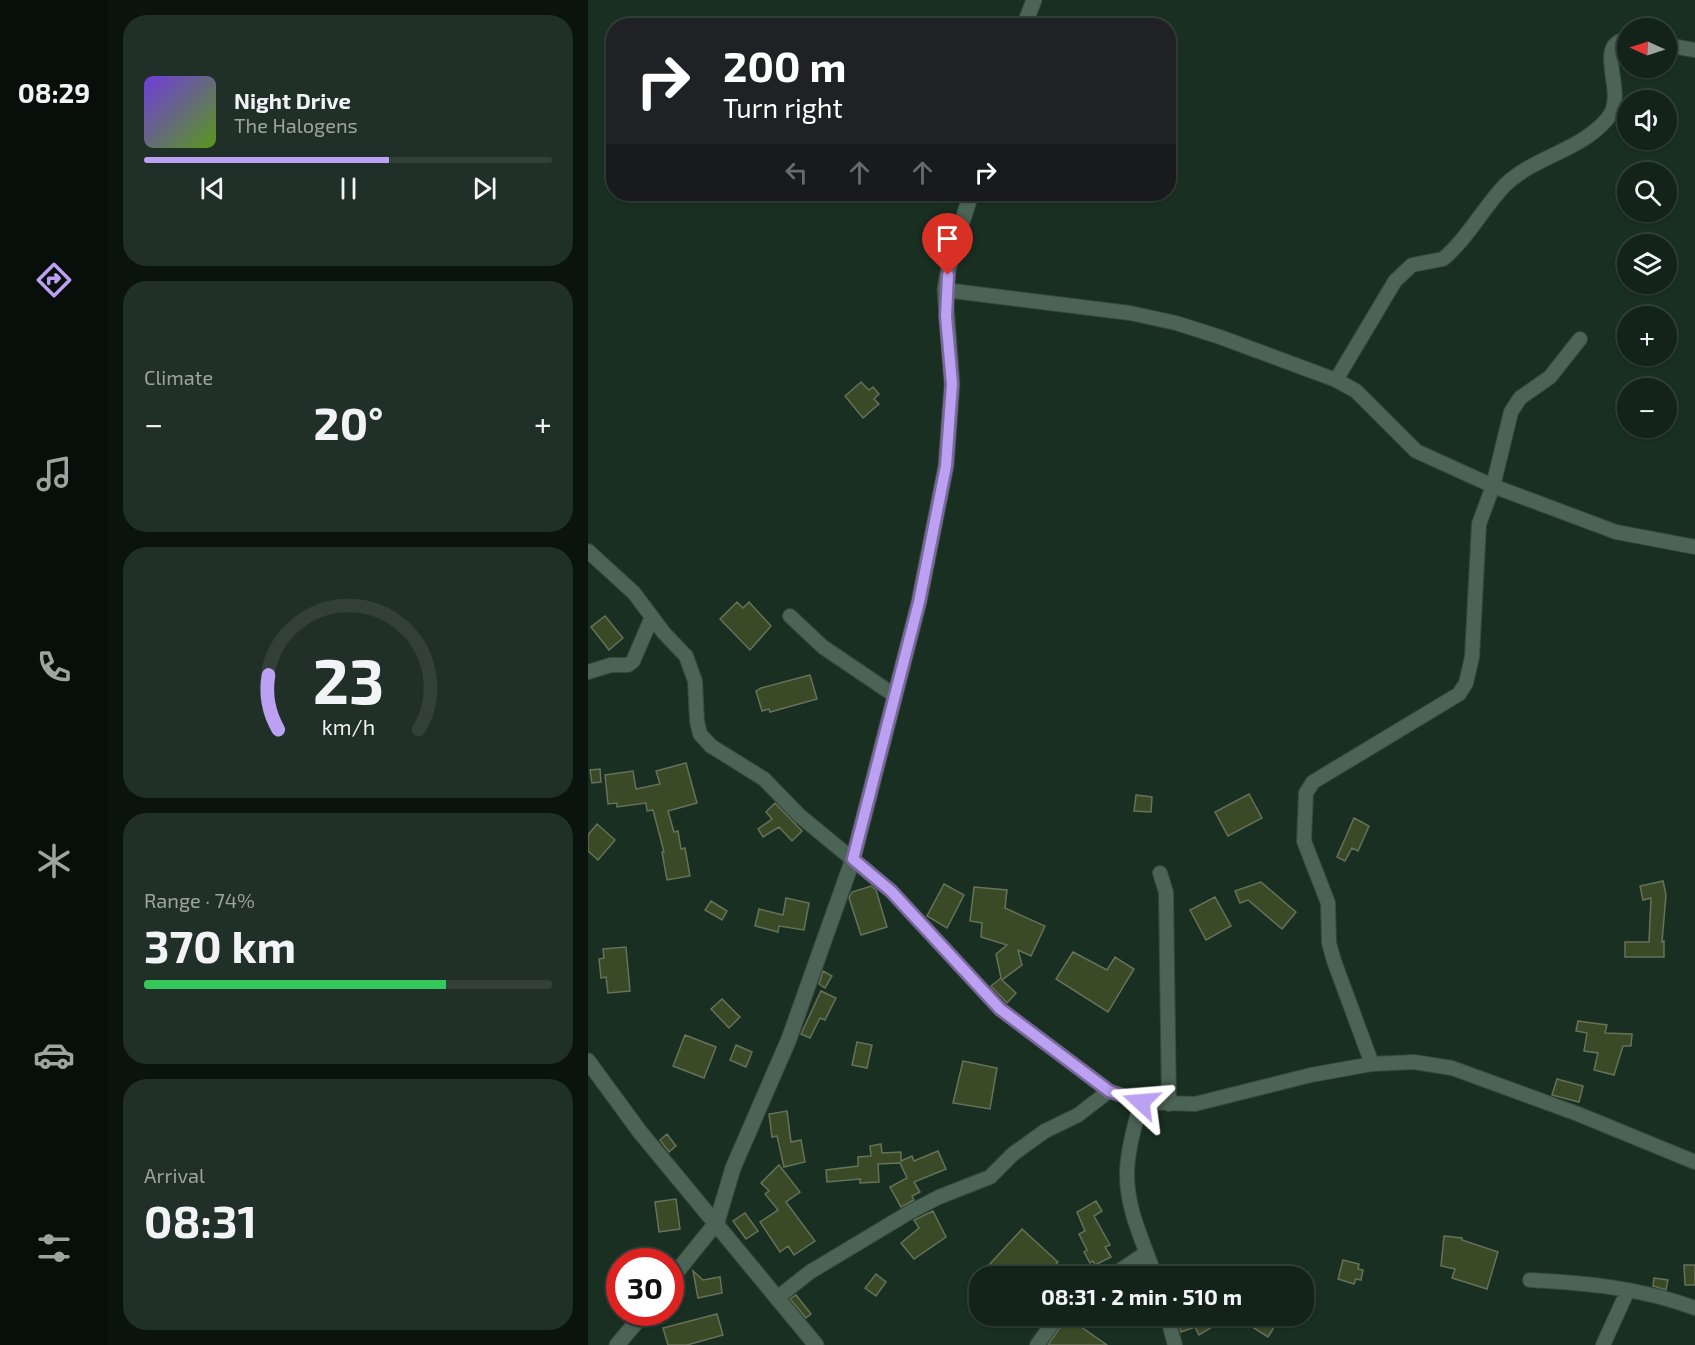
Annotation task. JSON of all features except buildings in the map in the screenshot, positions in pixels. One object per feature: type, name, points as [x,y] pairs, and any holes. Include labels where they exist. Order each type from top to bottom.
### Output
[{"type":"street","points":[[1027,18],[1034,0]]},
{"type":"street","points":[[1336,380],[1373,313],[1395,281],[1412,265],[1443,259],[1505,186],[1525,170],[1568,149],[1596,131],[1611,115],[1616,98],[1610,58],[1612,46],[1617,41]]},
{"type":"street","points":[[1677,47],[1695,50]]},
{"type":"street","points":[[684,1263],[717,1222],[733,1168],[789,1039],[853,859],[919,602],[946,466],[952,384],[945,290],[950,260],[969,201]]},
{"type":"street","points":[[945,290],[1130,313],[1176,323],[1336,380],[1356,391],[1416,451],[1493,486],[1616,532],[1695,548]]},
{"type":"street","points":[[1372,1064],[1334,961],[1329,943],[1328,903],[1304,841],[1306,793],[1312,782],[1459,694],[1466,683],[1475,621],[1479,524],[1493,486],[1511,412],[1520,398],[1550,377],[1580,339]]},
{"type":"street","points":[[588,551],[634,593],[686,656],[692,668],[700,734],[711,747],[764,779],[800,816],[891,891],[1000,1009],[1109,1091],[1141,1102],[1195,1104],[1311,1075],[1372,1064],[1414,1062],[1452,1068],[1578,1114],[1695,1162]]},
{"type":"street","points":[[790,616],[823,647],[894,695]]},
{"type":"street","points":[[588,672],[611,665],[628,665],[633,661],[652,617]]},
{"type":"street","points":[[1160,873],[1166,892],[1169,1104]]},
{"type":"street","points":[[588,1061],[640,1132],[717,1222],[816,1345]]},
{"type":"street","points":[[777,1298],[810,1272],[910,1212],[939,1197],[990,1177],[1013,1154],[1045,1131],[1078,1115],[1109,1091]]},
{"type":"street","points":[[1141,1102],[1126,1173],[1128,1199],[1151,1266]]},
{"type":"street","points":[[1127,1266],[1146,1253]]},
{"type":"street","points":[[1530,1280],[1598,1284],[1667,1297],[1695,1308]]},
{"type":"street","points":[[1603,1345],[1628,1290]]},
{"type":"street","points":[[617,1345],[633,1326]]},
{"type":"street","points":[[1036,1345],[1050,1326]]},
{"type":"street","points":[[1170,1326],[1175,1345]]},
{"type":"route","points":[[948,275],[945,290],[952,384],[946,466],[919,602],[853,859],[891,891],[1000,1009],[1109,1091],[1141,1102]]}]
